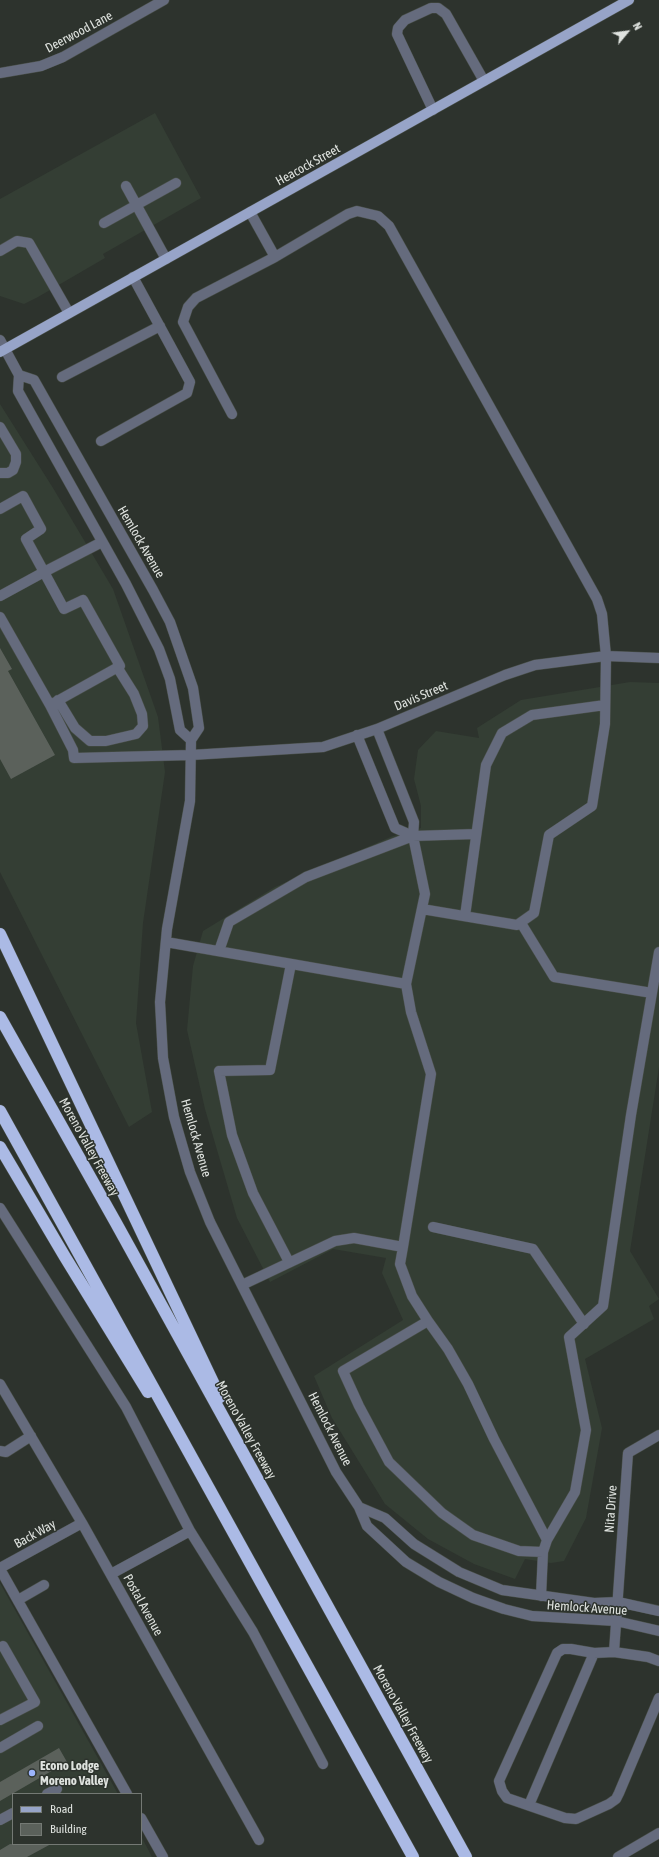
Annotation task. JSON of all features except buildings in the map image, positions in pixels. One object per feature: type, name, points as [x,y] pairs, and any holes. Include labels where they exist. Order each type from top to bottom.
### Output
[{"type":"highway","points":[[0,934],[273,1508]]},
{"type":"highway","name":"Moreno Valley Freeway","points":[[0,1017],[466,1857]]},
{"type":"highway","points":[[0,1112],[413,1857]]},
{"type":"highway","points":[[0,1147],[65,1257],[233,1530]]},
{"type":"main road","name":"Heacock Street","points":[[2,347],[69,313],[629,0]]},
{"type":"street","name":"Deerwood Lane","points":[[0,73],[41,66],[63,56],[164,0]]},
{"type":"street","points":[[433,110],[397,34],[398,28],[405,20],[431,8],[438,8],[446,14],[484,81]]},
{"type":"street","points":[[104,223],[176,183]]},
{"type":"street","points":[[126,186],[166,259]]},
{"type":"street","points":[[232,414],[183,322],[188,307],[196,298],[275,257],[348,214],[357,211],[368,212],[378,216],[389,226],[597,599],[605,631],[605,724],[592,806],[549,835],[534,912],[518,925],[422,909]]},
{"type":"street","points":[[250,212],[275,257]]},
{"type":"street","points":[[0,251],[17,241],[29,243],[69,313]]},
{"type":"street","points":[[101,441],[187,393],[190,382],[133,277]]},
{"type":"street","points":[[62,377],[160,326]]},
{"type":"street","points":[[2,347],[19,375],[18,391],[144,617],[159,649],[170,679],[180,730],[191,740]]},
{"type":"street","name":"Hemlock Avenue","points":[[19,375],[34,380],[170,622],[192,688],[199,728],[191,740],[190,801],[166,942],[160,1002],[163,1058],[174,1118],[190,1172],[207,1214],[336,1472],[359,1507],[367,1526],[406,1562],[439,1582],[473,1598],[504,1609],[532,1616],[616,1621],[659,1631]]},
{"type":"street","points":[[0,427],[16,454],[16,462],[13,470],[8,473],[0,473]]},
{"type":"street","points":[[0,509],[23,496],[41,530],[26,540],[64,609],[83,600],[120,666],[54,702]]},
{"type":"street","points":[[0,596],[102,542]]},
{"type":"street","points":[[0,617],[54,702],[75,728],[90,740],[106,741],[136,734],[143,726],[142,714],[134,694],[117,667]]},
{"type":"street","name":"Davis Street","points":[[54,702],[73,750],[74,758],[191,755],[323,747],[377,729],[504,675],[536,665],[606,656],[659,658]]},
{"type":"street","points":[[465,916],[486,765],[502,733],[532,715],[605,705]]},
{"type":"street","points":[[377,729],[414,822],[413,836],[426,894],[406,984],[411,1012],[430,1074],[400,1264],[412,1296],[448,1349],[468,1384],[494,1439],[548,1540]]},
{"type":"street","points":[[357,735],[395,828],[413,836]]},
{"type":"street","points":[[219,951],[229,922],[306,877],[413,836],[476,834]]},
{"type":"street","points":[[520,923],[554,977],[652,992]]},
{"type":"street","points":[[166,942],[406,984]]},
{"type":"street","points":[[540,1596],[543,1552],[548,1540],[575,1492],[586,1430],[569,1337],[603,1306],[631,1115],[659,952]]},
{"type":"street","points":[[289,1262],[253,1192],[232,1135],[219,1072],[270,1070],[282,1017],[291,964]]},
{"type":"street","points":[[0,1208],[126,1407],[190,1530],[253,1632],[323,1764]]},
{"type":"street","points":[[433,1227],[533,1250],[584,1324]]},
{"type":"street","points":[[242,1285],[335,1241],[354,1238],[403,1247]]},
{"type":"street","points":[[428,1321],[343,1371],[359,1406],[390,1462],[442,1513],[474,1535],[519,1551],[543,1552]]},
{"type":"street","name":"Postal Avenue","points":[[0,1384],[82,1523],[259,1840]]},
{"type":"street","name":"Nita Drive","points":[[618,1602],[628,1453],[659,1435]]},
{"type":"street","points":[[0,1451],[6,1452],[31,1436]]},
{"type":"street","name":"Hemlock Avenue","points":[[359,1507],[385,1518],[414,1544],[459,1572],[502,1590],[594,1603],[618,1602],[659,1611]]},
{"type":"street","name":"Back Way","points":[[0,1568],[82,1523]]},
{"type":"street","points":[[110,1574],[190,1530]]},
{"type":"street","points":[[0,1568],[126,1793]]},
{"type":"street","points":[[18,1600],[44,1585]]},
{"type":"street","points":[[614,1652],[618,1602]]},
{"type":"street","points":[[0,1720],[35,1702],[3,1646]]},
{"type":"street","points":[[659,1661],[648,1657],[614,1652],[594,1653],[563,1649],[557,1653],[499,1781],[499,1787],[507,1798],[565,1818],[576,1819],[609,1804],[616,1799],[659,1698]]},
{"type":"street","points":[[528,1805],[594,1653]]},
{"type":"street","points":[[0,1748],[38,1726]]},
{"type":"street","points":[[49,1793],[57,1788]]},
{"type":"street","points":[[0,1820],[12,1814]]},
{"type":"street","points":[[142,1820],[162,1857]]},
{"type":"street","points":[[618,1857],[659,1833]]},
{"type":"shaded area","points":[[155,113],[201,198],[103,254],[105,258],[24,304],[0,296],[0,199]]},
{"type":"shaded area","points":[[0,404],[53,488],[113,589],[158,717],[165,772],[143,923],[136,1023],[152,1112],[129,1127],[0,872]]},
{"type":"shaded area","points":[[630,682],[659,683],[659,1067],[630,1251],[659,1299],[649,1306],[654,1319],[585,1359],[602,1428],[586,1518],[564,1561],[551,1563],[525,1559],[515,1579],[474,1564],[428,1539],[385,1504],[332,1418],[314,1376],[403,1320],[382,1273],[386,1258],[333,1249],[270,1282],[237,1218],[205,1109],[187,1030],[193,966],[203,931],[275,887],[393,836],[421,828],[421,806],[414,779],[418,750],[436,731],[479,738],[477,728],[521,700]]},
{"type":"shaded area","points":[[0,1583],[117,1793],[12,1793],[12,1845],[142,1845],[142,1838],[152,1857],[0,1857]]},
{"type":"place","name":"Econo Lodge Moreno Valley","points":[[32,1773]]}]
